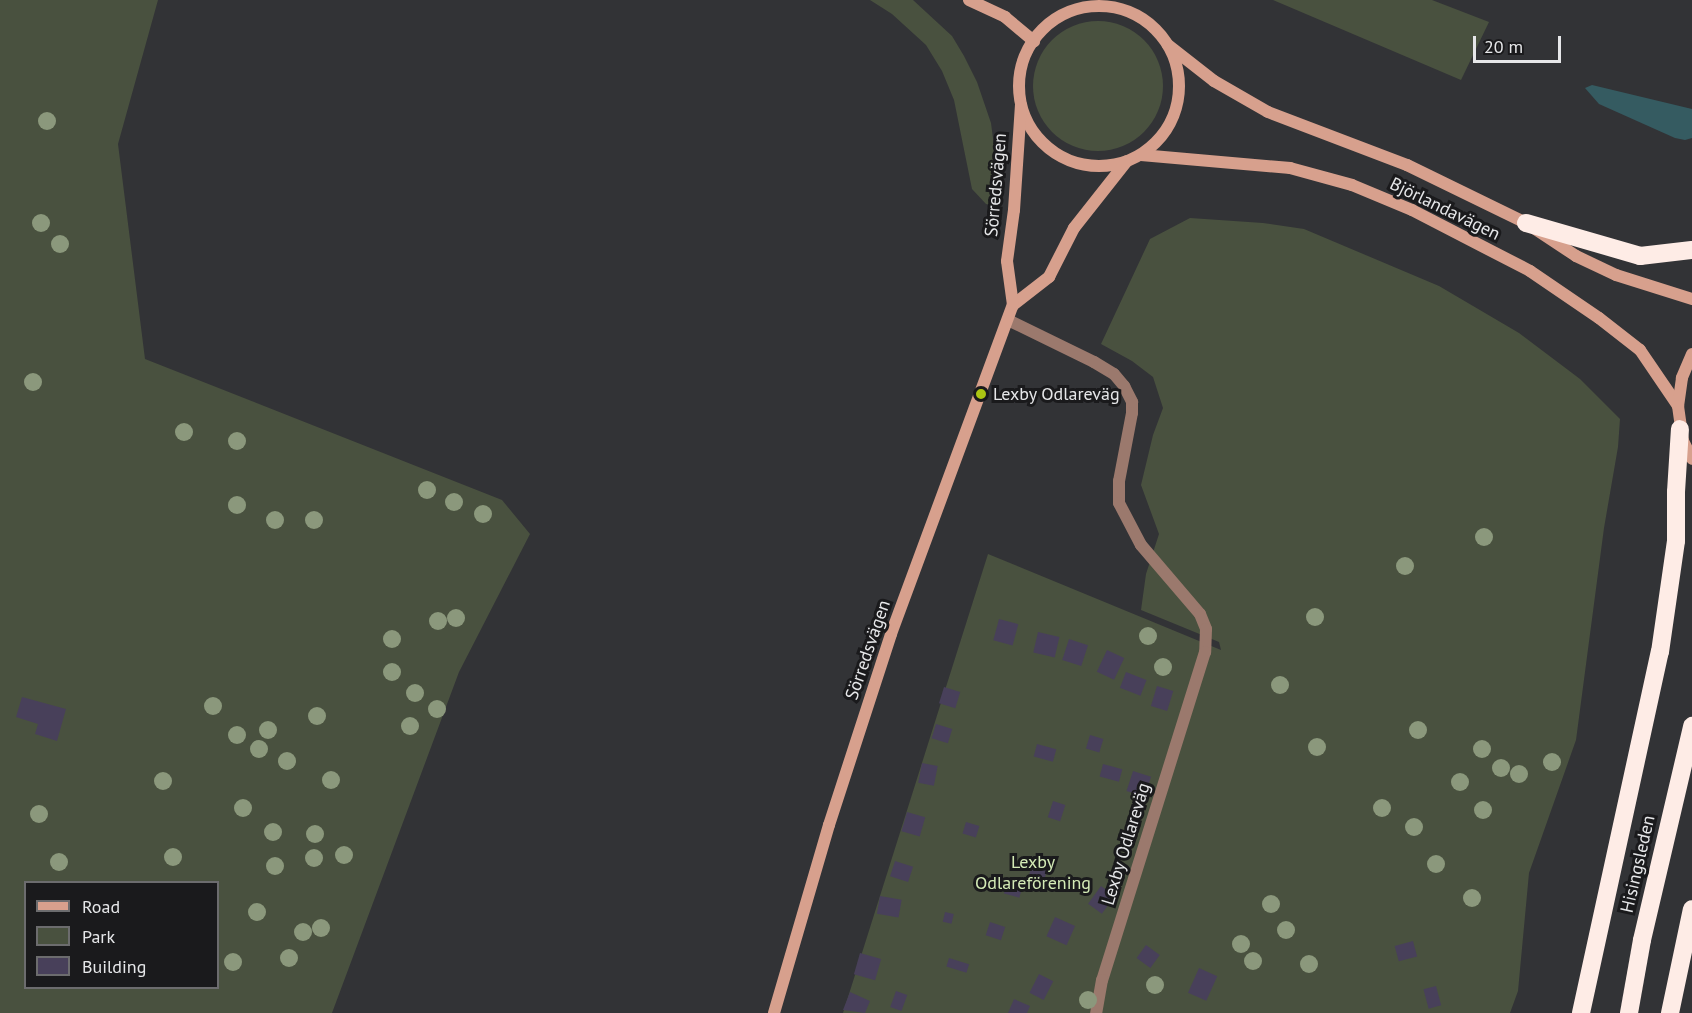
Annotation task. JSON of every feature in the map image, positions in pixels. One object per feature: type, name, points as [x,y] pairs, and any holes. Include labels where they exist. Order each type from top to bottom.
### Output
[{"type":"highway","points":[[1526,223],[1640,256],[1692,250]]},
{"type":"highway","points":[[1581,1013],[1659,652],[1677,541],[1676,492],[1680,429]]},
{"type":"highway","name":"Hisingsleden","points":[[1629,1013],[1642,940],[1692,726]]},
{"type":"highway","points":[[1670,1013],[1692,909]]},
{"type":"street","points":[[969,0],[1005,17],[1034,41]]},
{"type":"street","points":[[1080,0],[1097,7]]},
{"type":"street","points":[[1097,7],[1125,10],[1142,18],[1156,30],[1168,45],[1179,78],[1175,114],[1167,130],[1141,155],[1127,162],[1097,166],[1068,160],[1043,144],[1030,126],[1021,105],[1020,74],[1024,58],[1034,41],[1054,20],[1071,11],[1097,7]]},
{"type":"street","name":"Björlandavägen","points":[[1168,45],[1214,81],[1268,112],[1407,165],[1526,223],[1576,256],[1616,275],[1692,299]]},
{"type":"street","name":"Sörredsvägen","points":[[774,1013],[829,825],[891,634],[1013,305],[1006,261],[1014,210],[1021,105]]},
{"type":"street","name":"Björlandavägen","points":[[1141,155],[1290,168],[1352,185],[1412,210],[1530,271],[1599,318],[1640,350],[1678,406]]},
{"type":"street","points":[[1013,305],[1049,277],[1074,228],[1127,162]]},
{"type":"street","points":[[1692,354],[1682,378],[1678,406],[1680,429],[1692,459]]},
{"type":"lane","name":"Lexby Odlareväg","points":[[1008,320],[1094,362],[1114,374],[1124,386],[1132,402],[1132,413],[1119,481],[1119,503],[1141,545],[1200,614],[1206,629],[1205,652],[1102,980],[1096,1013]]},
{"type":"green space","points":[[0,0],[158,0],[118,144],[145,359],[502,500],[530,534],[459,672],[332,1013],[0,1013]]},
{"type":"green space","points":[[870,0],[913,0],[952,36],[977,82],[991,123],[997,169],[996,206],[986,204],[972,189],[954,100],[942,71],[926,45],[892,14]]},
{"type":"green space","points":[[1273,0],[1432,0],[1489,22],[1461,80]]},
{"type":"green space","points":[[1098,21],[1123,26],[1144,40],[1158,61],[1163,86],[1158,111],[1144,132],[1123,146],[1098,151],[1073,146],[1052,132],[1038,111],[1033,86],[1038,61],[1052,40],[1073,26]]},
{"type":"green space","name":"Lexby Odlareförening","points":[[1190,218],[1263,223],[1304,229],[1439,286],[1519,333],[1580,379],[1620,419],[1618,447],[1604,528],[1576,740],[1529,873],[1518,991],[1510,1013],[843,1013],[988,554],[1221,650],[1219,642],[1141,610],[1146,574],[1159,534],[1141,485],[1153,435],[1163,408],[1153,377],[1132,361],[1101,344],[1150,239]]},
{"type":"water","points":[[1592,85],[1692,109],[1692,138],[1685,140],[1675,138],[1599,104],[1585,88]]},
{"type":"building","points":[[999,619],[1018,624],[1013,645],[993,640]]},
{"type":"building","points":[[1038,632],[1059,637],[1055,657],[1033,652]]},
{"type":"building","points":[[1069,639],[1088,645],[1081,666],[1062,660]]},
{"type":"building","points":[[1107,650],[1124,658],[1114,680],[1097,672]]},
{"type":"building","points":[[1126,672],[1147,680],[1140,696],[1120,688]]},
{"type":"building","points":[[1157,686],[1173,691],[1167,711],[1151,706]]},
{"type":"building","points":[[944,687],[960,692],[955,708],[939,703]]},
{"type":"building","points":[[22,697],[66,709],[57,741],[35,734],[38,724],[16,717]]},
{"type":"building","points":[[936,724],[952,729],[948,743],[932,738]]},
{"type":"building","points":[[1090,735],[1103,739],[1099,752],[1086,748]]},
{"type":"building","points":[[1037,744],[1056,749],[1053,762],[1034,757]]},
{"type":"building","points":[[922,763],[938,766],[934,786],[918,783]]},
{"type":"building","points":[[1103,764],[1122,769],[1119,782],[1100,777]]},
{"type":"building","points":[[1133,771],[1151,777],[1145,797],[1127,791]]},
{"type":"building","points":[[1053,801],[1065,805],[1060,821],[1048,817]]},
{"type":"building","points":[[907,812],[925,817],[920,836],[901,831]]},
{"type":"building","points":[[966,822],[979,826],[976,838],[962,833]]},
{"type":"building","points":[[895,861],[913,867],[908,882],[890,876]]},
{"type":"building","points":[[1032,864],[1047,868],[1043,886],[1027,881]]},
{"type":"building","points":[[1007,882],[1022,886],[1019,898],[1004,894]]},
{"type":"building","points":[[1101,886],[1115,896],[1102,914],[1088,904]]},
{"type":"building","points":[[880,896],[902,900],[899,918],[877,914]]},
{"type":"building","points":[[945,912],[954,914],[952,924],[943,922]]},
{"type":"building","points":[[1055,917],[1075,926],[1067,945],[1046,936]]},
{"type":"building","points":[[990,922],[1005,927],[1001,940],[986,935]]},
{"type":"building","points":[[1413,941],[1417,956],[1399,961],[1395,946]]},
{"type":"building","points":[[1146,945],[1160,955],[1150,968],[1137,958]]},
{"type":"building","points":[[860,953],[881,959],[875,980],[854,974]]},
{"type":"building","points":[[949,958],[969,964],[966,973],[946,967]]},
{"type":"building","points":[[1199,968],[1217,976],[1206,1001],[1188,993]]},
{"type":"building","points":[[1039,974],[1053,981],[1044,1000],[1029,993]]},
{"type":"building","points":[[1436,986],[1441,1005],[1429,1009],[1423,989]]},
{"type":"building","points":[[896,991],[907,995],[901,1011],[890,1007]]},
{"type":"building","points":[[850,992],[870,1001],[865,1013],[843,1010]]},
{"type":"building","points":[[1014,999],[1030,1006],[1027,1013],[1008,1013]]},
{"type":"place","name":"Lexby Odlareväg","points":[[981,394]]}]
